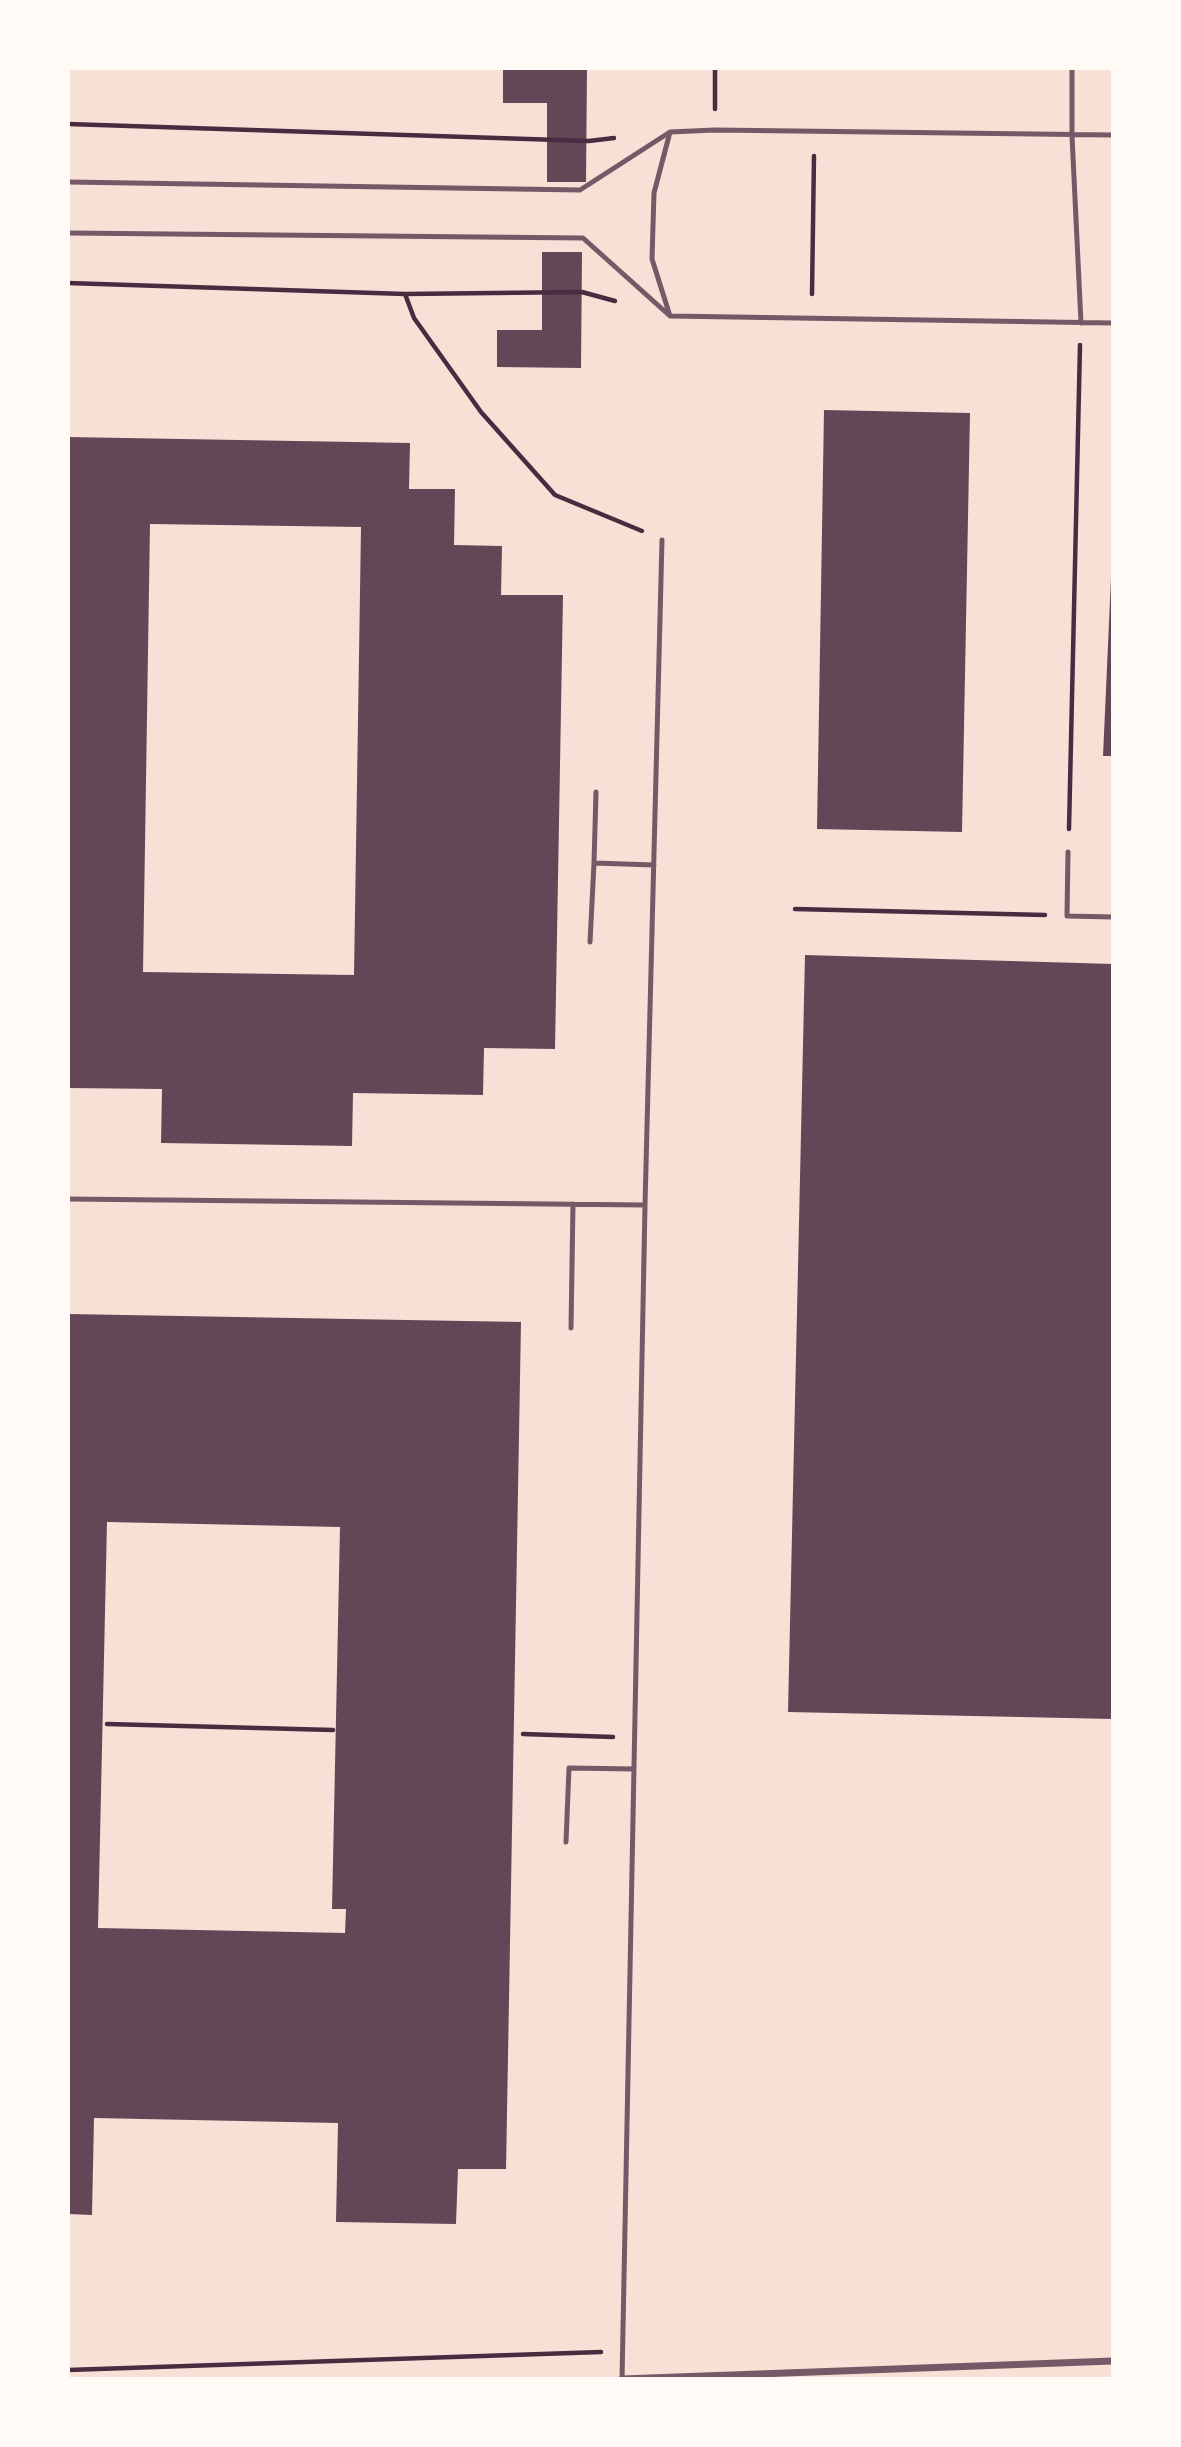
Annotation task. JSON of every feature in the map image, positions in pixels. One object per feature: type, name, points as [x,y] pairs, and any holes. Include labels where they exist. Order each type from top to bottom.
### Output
[{"type":"street","points":[[622,2379],[1113,2361]]},
{"type":"lane","points":[[1072,70],[1072,136],[1081,323]]},
{"type":"lane","points":[[68,182],[580,190],[670,132],[715,130],[1113,135]]},
{"type":"lane","points":[[670,132],[654,194],[652,259],[670,316]]},
{"type":"lane","points":[[68,233],[583,238],[670,316],[1113,323]]},
{"type":"lane","points":[[622,2379],[645,1205],[662,540]]},
{"type":"lane","points":[[590,942],[596,792]]},
{"type":"lane","points":[[1068,852],[1067,916],[1113,917]]},
{"type":"lane","points":[[594,863],[654,865]]},
{"type":"lane","points":[[68,1199],[645,1205]]},
{"type":"lane","points":[[571,1328],[572,1204]]},
{"type":"lane","points":[[566,1842],[569,1768],[634,1769]]},
{"type":"path","points":[[715,68],[715,130]]},
{"type":"path","points":[[68,124],[589,141],[616,138]]},
{"type":"path","points":[[812,319],[814,132]]},
{"type":"path","points":[[68,283],[405,294],[582,292],[620,302]]},
{"type":"path","points":[[405,294],[414,318],[481,412],[555,495],[662,540]]},
{"type":"path","points":[[1068,852],[1081,323]]},
{"type":"path","points":[[795,909],[1067,916]]},
{"type":"path","points":[[107,1724],[333,1730]]},
{"type":"path","points":[[523,1734],[635,1738]]},
{"type":"path","points":[[68,2371],[623,2351]]},
{"type":"building","points":[[503,68],[587,68],[586,182],[547,182],[547,103],[503,103]]},
{"type":"building","points":[[542,252],[582,252],[581,368],[497,367],[497,330],[542,330]]},
{"type":"building","points":[[824,410],[970,413],[962,832],[817,829]]},
{"type":"building","points":[[68,437],[410,443],[409,489],[455,489],[454,545],[502,546],[501,595],[563,595],[555,1049],[484,1048],[483,1095],[353,1093],[352,1146],[161,1143],[162,1089],[68,1088]],"holes":[[[150,524],[361,527],[354,975],[143,972]]]},
{"type":"building","points":[[1111,578],[1113,756],[1103,756]]},
{"type":"building","points":[[805,955],[1113,964],[1113,1719],[788,1712]]},
{"type":"building","points":[[68,1314],[521,1322],[506,2169],[458,2169],[456,2224],[336,2222],[338,2123],[94,2118],[92,2215],[68,2214]],"holes":[[[107,1522],[340,1527],[332,1909],[346,1909],[345,1933],[98,1928]]]}]
